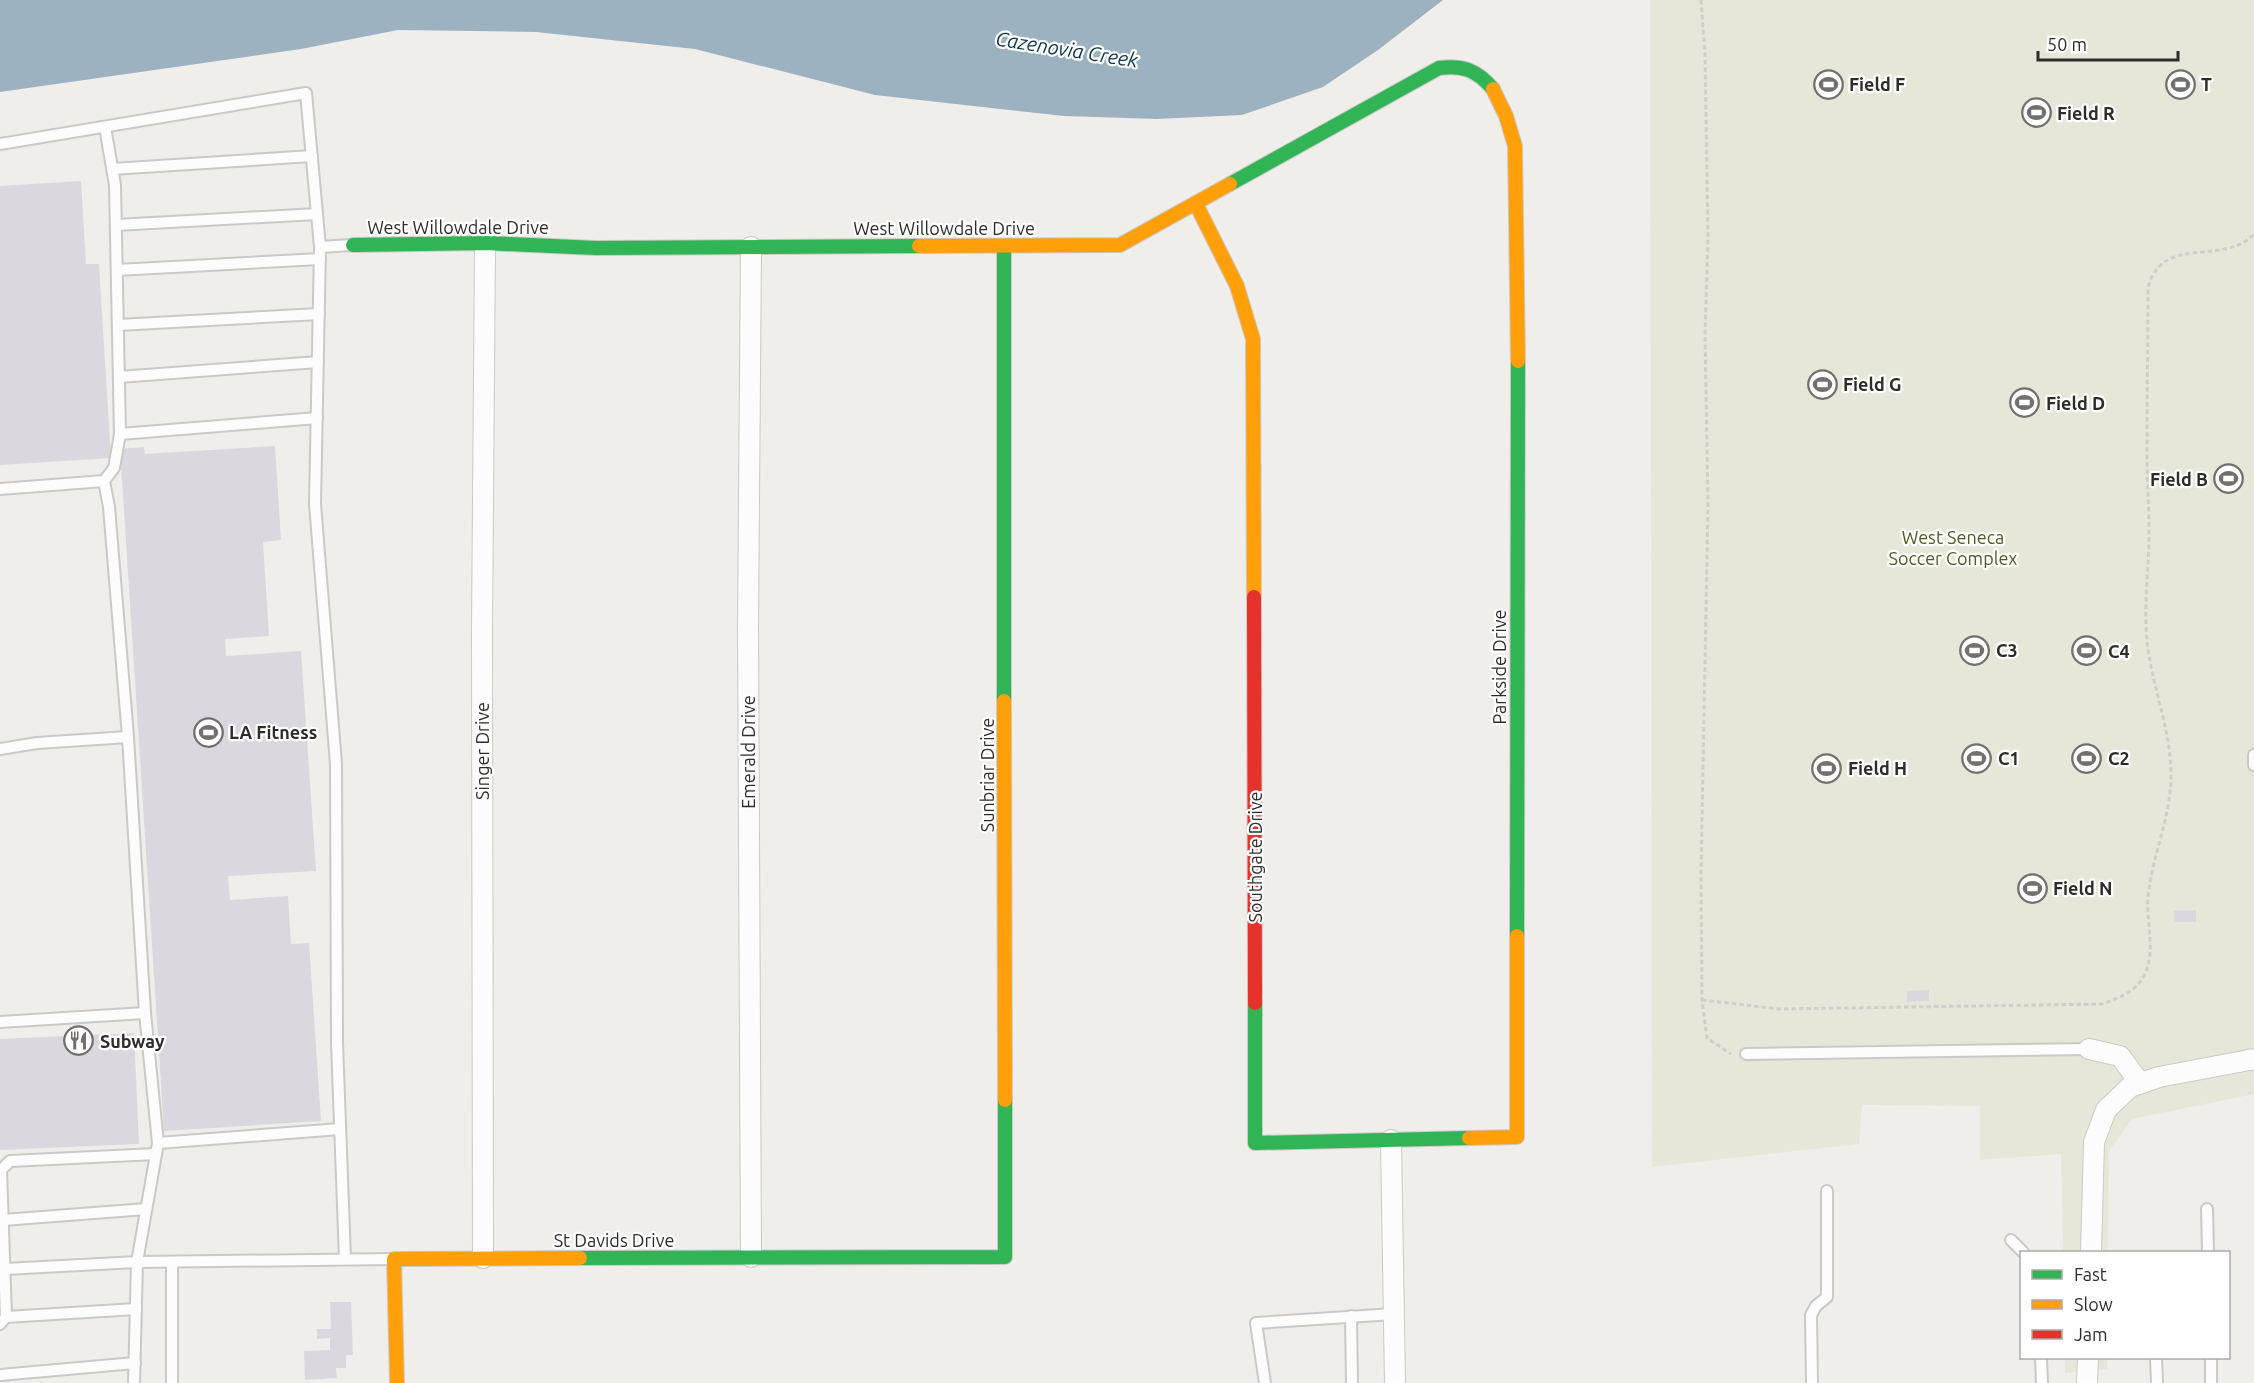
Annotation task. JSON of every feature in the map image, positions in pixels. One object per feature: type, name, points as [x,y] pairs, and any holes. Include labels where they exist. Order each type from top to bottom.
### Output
[{"type":"street","name":"West Willowdale Drive","points":[[353,245],[485,243],[596,248],[1120,245],[1439,68],[1451,64],[1464,65],[1475,70],[1484,79]]},
{"type":"street","name":"Parkside Drive","points":[[1391,1140],[1518,1137],[1518,358],[1515,146],[1510,122],[1501,101],[1484,79]]},
{"type":"street","name":"Southgate Drive","points":[[1196,204],[1238,289],[1248,313],[1253,339],[1255,1143],[1391,1140]]},
{"type":"street","name":"Singer Drive","points":[[483,1258],[482,631],[485,243]]},
{"type":"street","name":"Sunbriar Drive","points":[[958,1257],[1005,1257],[1004,246]]},
{"type":"street","name":"Emerald Drive","points":[[751,247],[748,638],[751,1257]]},
{"type":"street","points":[[2089,1049],[2120,1056],[2140,1083]]},
{"type":"street","points":[[2091,1251],[2094,1142],[2106,1110],[2130,1087],[2140,1083],[2159,1077],[2254,1059]]},
{"type":"street","points":[[1391,1140],[1395,1383]]},
{"type":"street","name":"St Davids Drive","points":[[394,1259],[958,1257]]},
{"type":"street","points":[[394,1259],[397,1383]]},
{"type":"street","points":[[2087,1383],[2088,1359]]},
{"type":"lane","points":[[0,144],[306,93],[320,247],[315,504],[336,764],[337,1031],[345,1259]]},
{"type":"lane","points":[[105,128],[112,169],[116,225],[120,434],[114,468],[104,482],[109,507],[128,737],[145,1013],[157,1149],[137,1262],[134,1383]]},
{"type":"lane","points":[[112,169],[312,156]]},
{"type":"lane","points":[[116,225],[317,214]]},
{"type":"lane","points":[[320,247],[353,245]]},
{"type":"lane","points":[[117,270],[320,260]]},
{"type":"lane","points":[[118,325],[319,314]]},
{"type":"lane","points":[[119,377],[318,362]]},
{"type":"lane","points":[[120,434],[317,418]]},
{"type":"lane","points":[[0,489],[104,482]]},
{"type":"lane","points":[[0,749],[37,743],[128,737]]},
{"type":"lane","points":[[2254,755],[2254,765]]},
{"type":"lane","points":[[0,1022],[145,1013]]},
{"type":"lane","points":[[1746,1054],[2089,1049]]},
{"type":"lane","points":[[136,1309],[3,1321],[1,1170],[10,1161],[157,1149],[340,1129]]},
{"type":"lane","points":[[1812,1383],[1811,1315],[1815,1306],[1827,1297],[1827,1191]]},
{"type":"lane","points":[[3,1220],[146,1209]]},
{"type":"lane","points":[[2207,1209],[2208,1251]]},
{"type":"lane","points":[[2011,1240],[2022,1251]]},
{"type":"lane","points":[[4,1269],[137,1262],[394,1259]]},
{"type":"lane","points":[[172,1262],[172,1383]]},
{"type":"lane","points":[[1265,1383],[1257,1323],[1394,1314]]},
{"type":"lane","points":[[1351,1316],[1352,1383]]},
{"type":"lane","points":[[2041,1359],[2042,1383]]},
{"type":"lane","points":[[2156,1359],[2157,1383]]},
{"type":"lane","points":[[2211,1359],[2211,1383]]},
{"type":"lane","points":[[0,1375],[135,1363]]},
{"type":"path","points":[[1701,0],[1705,54],[1708,239],[1705,335],[1708,505],[1701,874],[1702,1000],[1707,1038],[1731,1054]]},
{"type":"path","points":[[1702,1000],[1779,1009],[2102,1004],[2123,997],[2145,974],[2150,946],[2148,901],[2169,800],[2171,774],[2169,741],[2148,650],[2146,624],[2149,535],[2148,288],[2151,277],[2160,265],[2173,256],[2231,249],[2248,241],[2254,234]]},
{"type":"green space","name":"West Seneca Soccer Complex","points":[[1650,0],[2254,0],[2254,1094],[2132,1119],[2109,1151],[2108,1251],[2063,1251],[2061,1154],[1980,1160],[1980,1106],[1862,1105],[1859,1144],[1652,1167]]},
{"type":"green space","points":[[2065,1359],[2107,1359],[2107,1369],[2065,1373]]},
{"type":"water","name":"Cazenovia Creek","points":[[0,0],[1443,0],[1378,50],[1323,87],[1242,115],[1157,119],[1064,116],[875,95],[695,49],[536,32],[398,30],[301,49],[0,92]]},
{"type":"building","points":[[81,181],[86,264],[99,264],[111,458],[0,465],[0,186]]},
{"type":"building","points":[[275,446],[281,540],[263,542],[269,636],[225,639],[226,656],[301,651],[316,871],[228,876],[230,900],[288,896],[291,944],[309,943],[321,1121],[164,1131],[120,449],[144,447],[145,454]]},
{"type":"building","points":[[2196,910],[2196,922],[2174,922],[2174,911]]},
{"type":"building","points":[[1929,990],[1929,1001],[1907,1002],[1907,991]]},
{"type":"building","points":[[134,1033],[139,1144],[0,1150],[0,1039]]},
{"type":"building","points":[[330,1302],[351,1302],[353,1355],[346,1355],[346,1368],[336,1368],[337,1378],[305,1380],[304,1351],[330,1350],[330,1338],[317,1339],[317,1329],[331,1329]]},
{"type":"traffic: fast","points":[[1230,184],[1439,68],[1455,67],[1469,70],[1481,77],[1493,89]]},
{"type":"traffic: fast","points":[[353,245],[485,243],[596,248],[919,246]]},
{"type":"traffic: fast","points":[[1004,246],[1004,701]]},
{"type":"traffic: fast","points":[[1517,936],[1518,361]]},
{"type":"traffic: fast","points":[[1255,1003],[1255,1143],[1469,1138]]},
{"type":"traffic: fast","points":[[580,1258],[1005,1257],[1005,1100]]},
{"type":"traffic: slow","points":[[1493,89],[1506,116],[1515,146],[1518,361]]},
{"type":"traffic: slow","points":[[919,246],[1120,245],[1230,184]]},
{"type":"traffic: slow","points":[[1196,204],[1237,286],[1253,339],[1254,597]]},
{"type":"traffic: slow","points":[[1004,701],[1005,1100]]},
{"type":"traffic: slow","points":[[1469,1138],[1517,1137],[1517,936]]},
{"type":"traffic: slow","points":[[397,1383],[394,1259],[580,1258]]},
{"type":"traffic: jam","points":[[1254,597],[1255,1003]]},
{"type":"place","name":"Field F","points":[[1828,84]]},
{"type":"place","name":"T","points":[[2180,84]]},
{"type":"place","name":"Field R","points":[[2036,113]]},
{"type":"place","name":"Field G","points":[[1822,384]]},
{"type":"place","name":"Field D","points":[[2025,403]]},
{"type":"place","name":"Field B","points":[[2229,479]]},
{"type":"place","name":"C3","points":[[1975,650]]},
{"type":"place","name":"C4","points":[[2087,651]]},
{"type":"place","name":"LA Fitness","points":[[208,732]]},
{"type":"place","name":"C1","points":[[1977,758]]},
{"type":"place","name":"C2","points":[[2087,758]]},
{"type":"place","name":"Field H","points":[[1827,768]]},
{"type":"place","name":"Field N","points":[[2032,888]]},
{"type":"place","name":"Subway","points":[[79,1041]]}]
